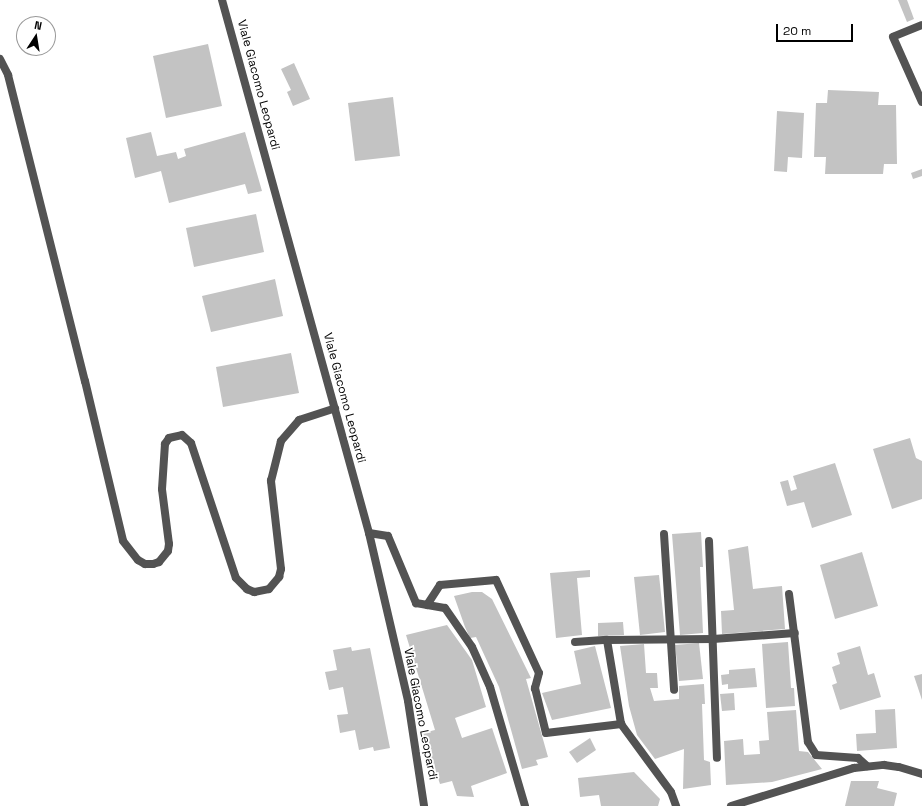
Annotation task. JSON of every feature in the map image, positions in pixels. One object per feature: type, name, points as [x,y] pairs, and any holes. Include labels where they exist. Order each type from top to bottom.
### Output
[{"type":"street","name":"Viale Giacomo Leopardi","points":[[222,0],[369,533],[408,701],[424,806]]},
{"type":"street","points":[[922,25],[893,37],[922,102]]},
{"type":"street","points":[[0,58],[8,75],[85,381],[123,541],[138,560],[145,564],[153,564],[159,562],[168,551],[169,544],[162,488],[165,444],[169,438],[182,435],[191,443],[236,578],[247,589],[254,592],[269,589],[280,577],[281,569],[271,481],[281,440],[299,420],[335,408]]},
{"type":"street","points":[[369,533],[388,536],[416,603],[445,608],[472,647],[490,687],[525,806]]},
{"type":"street","points":[[664,534],[672,639],[674,690]]},
{"type":"street","points":[[709,541],[717,758]]},
{"type":"street","points":[[427,605],[440,585],[496,580],[539,674],[535,688],[546,733],[621,724]]},
{"type":"street","points":[[789,594],[808,742],[816,755],[858,758],[867,766]]},
{"type":"street","points":[[575,642],[607,640],[713,639],[795,633]]},
{"type":"street","points":[[607,640],[621,724],[671,792],[676,806]]},
{"type":"street","points":[[731,806],[840,771],[867,766],[884,765],[900,767],[922,774]]},
{"type":"building","points":[[898,0],[907,0],[914,19],[907,22]]},
{"type":"building","points":[[208,44],[222,106],[166,118],[153,56]]},
{"type":"building","points":[[294,63],[310,99],[293,106],[287,92],[291,90],[281,69]]},
{"type":"building","points":[[828,90],[879,92],[878,105],[896,105],[897,164],[884,164],[883,174],[825,174],[826,157],[814,157],[816,103],[827,103]]},
{"type":"building","points":[[393,97],[400,156],[355,161],[348,103]]},
{"type":"building","points":[[777,111],[804,113],[802,158],[788,157],[787,172],[774,171]]},
{"type":"building","points":[[151,132],[157,156],[176,152],[178,159],[186,156],[184,149],[245,132],[262,191],[248,194],[245,184],[169,203],[161,171],[135,178],[126,138]]},
{"type":"building","points":[[922,169],[922,176],[913,179],[911,173]]},
{"type":"building","points":[[256,214],[264,252],[194,267],[186,228]]},
{"type":"building","points":[[275,279],[283,316],[211,332],[202,296]]},
{"type":"building","points":[[291,353],[299,393],[223,407],[216,367]]},
{"type":"building","points":[[910,438],[916,458],[922,461],[922,499],[892,509],[873,449]]},
{"type":"building","points":[[835,463],[852,515],[812,528],[804,502],[787,506],[780,482],[788,480],[791,491],[797,489],[793,476]]},
{"type":"building","points":[[701,532],[703,567],[700,567],[703,633],[680,635],[672,534]]},
{"type":"building","points":[[748,546],[753,589],[782,586],[785,629],[722,634],[721,611],[734,610],[728,550]]},
{"type":"building","points":[[862,552],[878,606],[835,619],[820,565]]},
{"type":"building","points":[[590,570],[590,577],[577,578],[582,635],[556,638],[550,573]]},
{"type":"building","points":[[659,575],[665,632],[640,635],[634,577]]},
{"type":"building","points":[[472,592],[482,592],[492,599],[531,678],[526,679],[548,757],[536,760],[538,765],[522,769],[499,687],[476,637],[470,638],[465,627],[454,596]]},
{"type":"building","points":[[623,622],[624,635],[598,636],[598,623]]},
{"type":"building","points":[[447,625],[472,660],[486,707],[455,718],[462,738],[492,728],[507,773],[471,786],[474,797],[457,796],[452,781],[440,784],[423,733],[435,730],[406,635]]},
{"type":"building","points":[[788,642],[791,688],[794,688],[795,706],[766,708],[762,644]]},
{"type":"building","points":[[699,643],[703,679],[679,681],[675,645]]},
{"type":"building","points":[[644,644],[646,673],[657,673],[658,688],[650,688],[654,701],[679,699],[679,686],[704,684],[705,704],[702,704],[704,760],[710,762],[711,785],[683,789],[684,749],[655,759],[637,735],[629,706],[620,646]]},
{"type":"building","points":[[595,646],[611,708],[552,720],[542,693],[581,684],[574,651]]},
{"type":"building","points":[[860,646],[868,675],[874,673],[881,697],[840,710],[832,685],[837,683],[832,667],[840,664],[837,653]]},
{"type":"building","points":[[351,647],[352,651],[370,648],[390,748],[374,751],[373,747],[359,750],[355,730],[340,733],[337,715],[348,714],[343,687],[329,690],[325,672],[337,670],[333,650]]},
{"type":"building","points":[[755,668],[757,687],[728,689],[728,684],[722,685],[721,675],[729,674],[729,670]]},
{"type":"building","points":[[922,674],[922,700],[914,676]]},
{"type":"building","points":[[734,693],[735,710],[722,711],[720,694]]},
{"type":"building","points":[[895,709],[897,748],[857,751],[856,734],[876,733],[875,710]]},
{"type":"building","points":[[796,710],[799,751],[808,752],[822,769],[772,782],[726,785],[724,741],[743,739],[744,755],[760,754],[759,741],[769,740],[767,712]]},
{"type":"building","points":[[590,738],[596,750],[577,763],[569,752]]},
{"type":"building","points":[[634,772],[660,799],[658,806],[601,806],[599,795],[580,797],[578,778]]},
{"type":"building","points":[[851,781],[879,781],[877,788],[897,793],[894,806],[845,806]]}]
